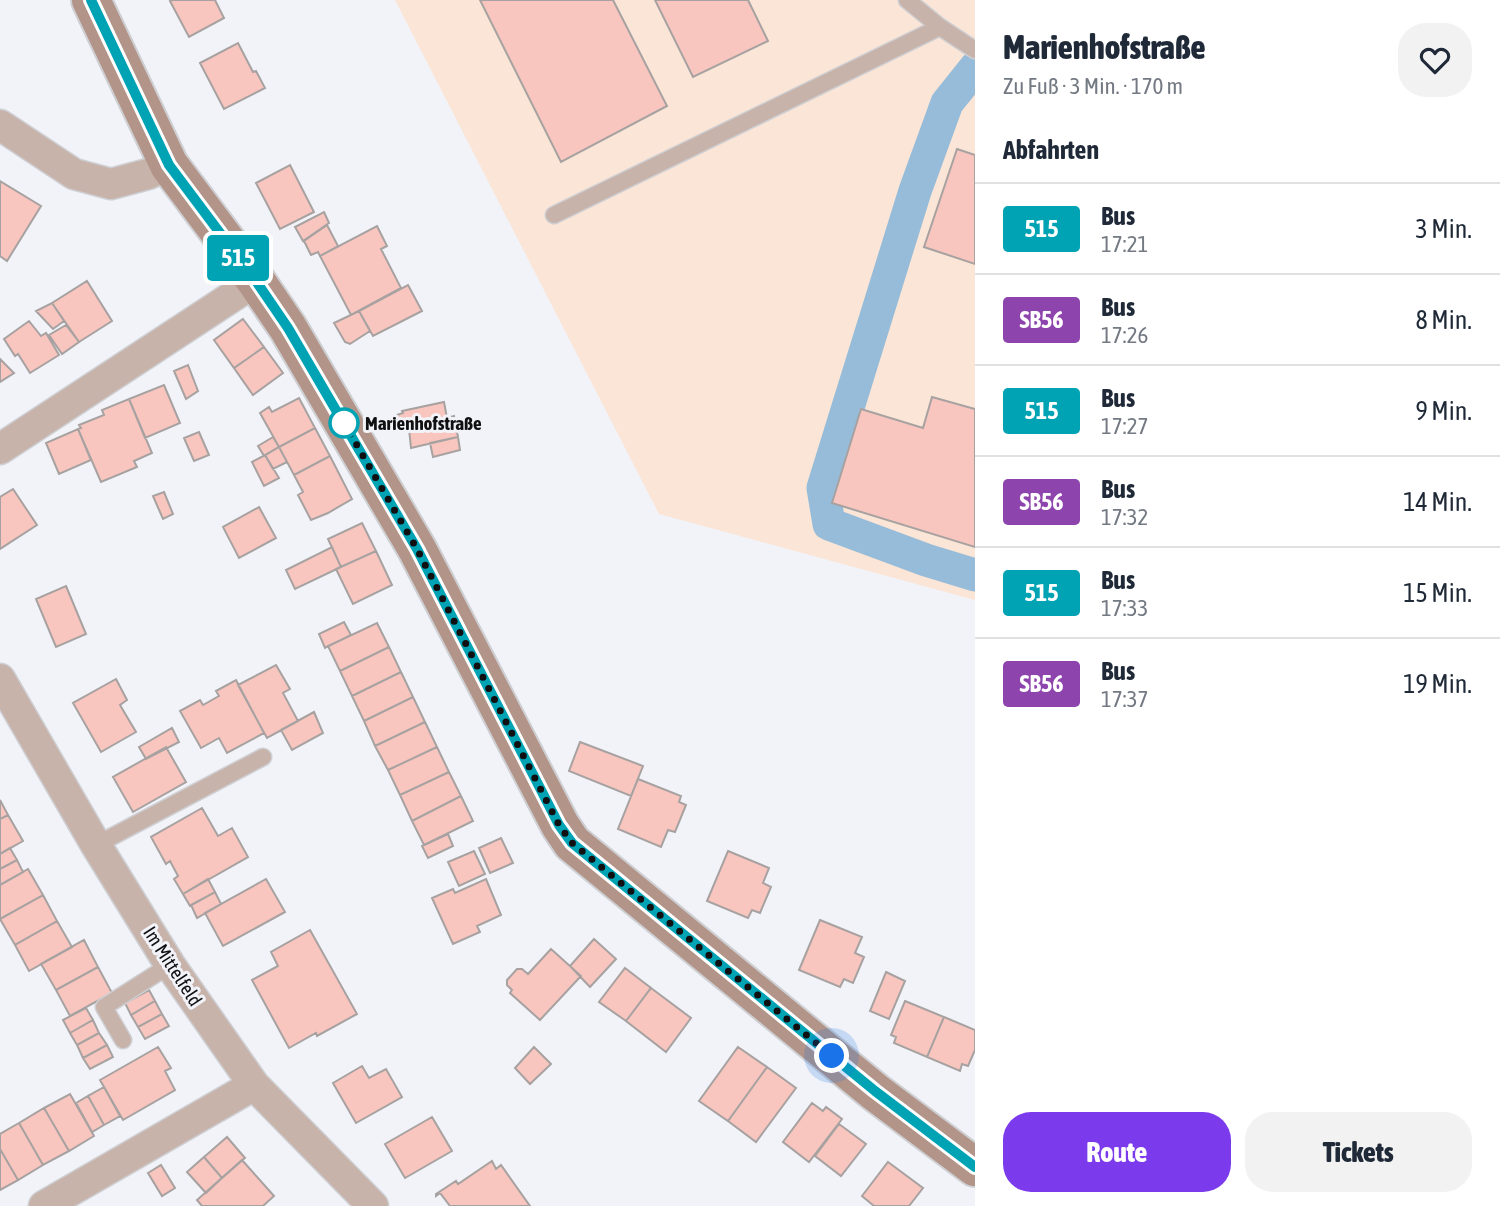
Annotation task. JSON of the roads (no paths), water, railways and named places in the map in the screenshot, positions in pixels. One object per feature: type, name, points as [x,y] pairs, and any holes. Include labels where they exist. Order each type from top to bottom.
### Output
[{"type":"street","points":[[91,0],[169,165],[288,328],[417,549],[559,825],[572,843],[875,1091],[975,1167]]},
{"type":"street","points":[[0,125],[74,174],[111,184],[169,165]]},
{"type":"street","points":[[0,449],[256,281]]},
{"type":"street","name":"Im Mittelfeld","points":[[0,680],[170,965],[254,1085],[373,1206]]},
{"type":"street","points":[[44,1206],[254,1085]]},
{"type":"lane","points":[[907,0],[940,27],[972,48]]},
{"type":"lane","points":[[554,215],[940,27]]},
{"type":"lane","points":[[96,845],[263,757]]},
{"type":"lane","points":[[124,1040],[104,1007],[170,965]]},
{"type":"waterway","points":[[975,68],[947,103],[915,191],[823,488],[829,524],[975,575]]},
{"type":"place","name":"Marienhofstraße","points":[[344,423]]}]
